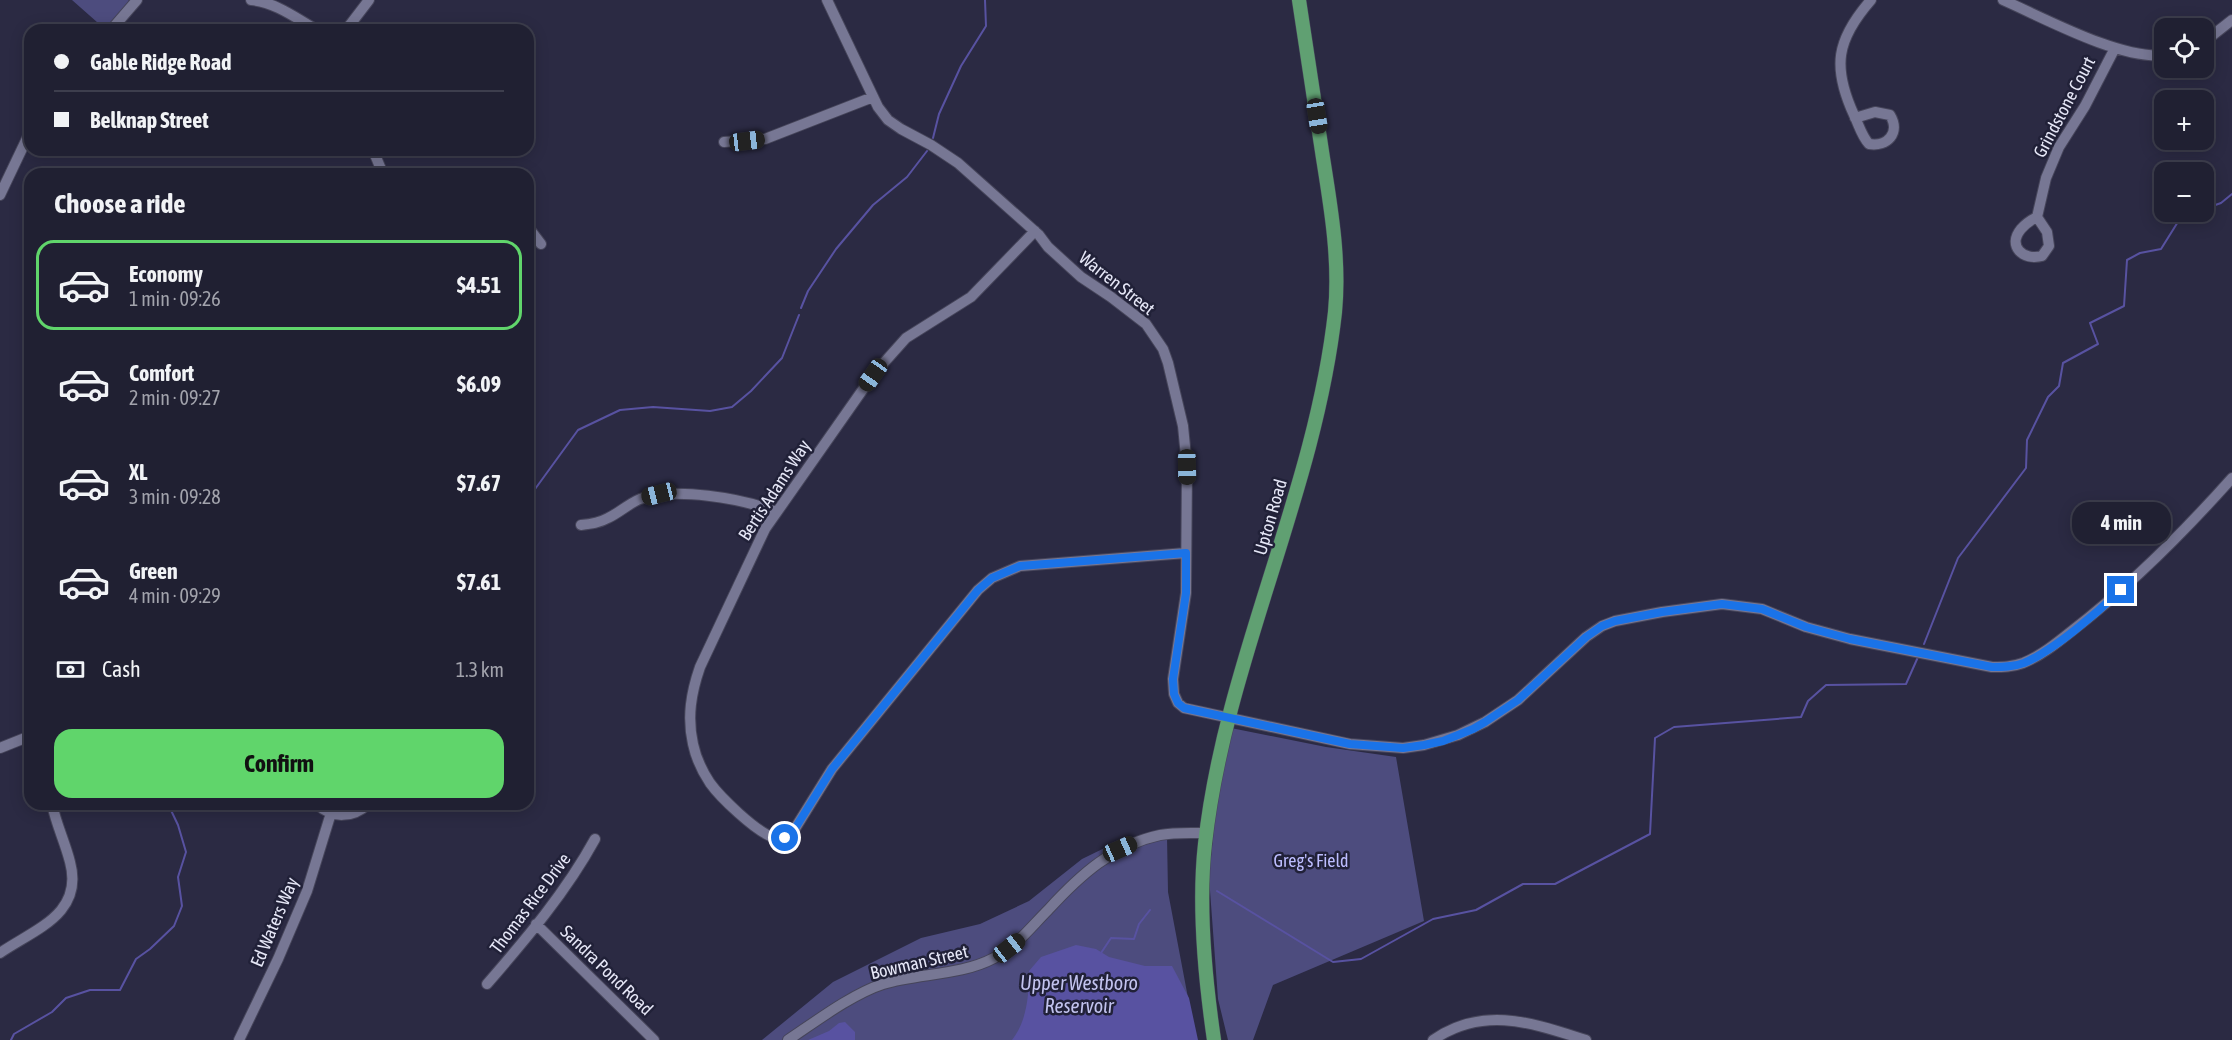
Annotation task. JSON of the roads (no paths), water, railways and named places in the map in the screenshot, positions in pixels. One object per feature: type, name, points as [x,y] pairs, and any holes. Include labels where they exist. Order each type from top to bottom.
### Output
[{"type":"main road","name":"Upton Road","points":[[1214,1040],[1204,925],[1206,833],[1228,717],[1312,434],[1335,309],[1335,264],[1331,210],[1299,0]]},
{"type":"street","points":[[116,24],[137,0]]},
{"type":"street","points":[[251,0],[279,8],[307,24]]},
{"type":"street","points":[[351,24],[369,0]]},
{"type":"street","name":"Warren Street","points":[[827,0],[873,97],[888,120],[958,163],[1035,231],[1081,278],[1134,313],[1146,324],[1163,349],[1186,445],[1186,593],[1173,679],[1174,694],[1178,703],[1184,708],[1350,744],[1403,748],[1443,741],[1473,729],[1518,700],[1586,637],[1602,626],[1615,621],[1662,612],[1722,604],[1762,609],[1806,627],[1850,639],[1992,667],[2014,666],[2026,662],[2100,610],[2184,531],[2232,478]]},
{"type":"street","points":[[1855,118],[1843,90],[1842,52],[1849,30],[1871,0]]},
{"type":"street","points":[[2003,0],[2115,48],[2135,54],[2154,55]]},
{"type":"street","points":[[2214,34],[2232,21]]},
{"type":"street","name":"Grindstone Court","points":[[2037,217],[2046,178],[2059,147],[2085,106],[2115,48]]},
{"type":"street","points":[[724,142],[765,139],[873,97]]},
{"type":"street","points":[[0,195],[24,145]]},
{"type":"street","name":"Bertis Adams Way","points":[[1035,231],[971,297],[906,338],[873,375],[776,512],[754,549],[700,667],[693,688],[690,724],[693,745],[700,765],[711,784],[757,828],[771,837],[782,838],[791,835],[832,769],[978,590],[992,578],[1020,566],[1186,553]]},
{"type":"street","points":[[534,235],[541,244]]},
{"type":"street","points":[[581,525],[597,523],[610,518],[636,501],[659,494],[720,498],[757,504],[776,512]]},
{"type":"street","points":[[0,748],[24,738]]},
{"type":"street","points":[[0,953],[57,915],[70,899],[71,865],[54,810]]},
{"type":"street","points":[[326,810],[331,813],[347,815],[360,810]]},
{"type":"street","name":"Ed Waters Way","points":[[239,1040],[307,891],[331,813]]},
{"type":"street","name":"Bowman Street","points":[[788,1040],[867,990],[904,979],[980,965],[995,958],[1027,934],[1067,889],[1112,853],[1137,842],[1162,835],[1206,833]]},
{"type":"street","name":"Thomas Rice Drive","points":[[487,984],[580,866],[595,839]]},
{"type":"street","name":"Sandra Pond Road","points":[[536,924],[654,1040]]},
{"type":"street","points":[[1433,1040],[1452,1029],[1471,1022],[1510,1019],[1586,1040]]},
{"type":"water","name":"Upper Westboro Reservoir","points":[[1076,945],[1096,949],[1109,957],[1145,966],[1172,966],[1189,998],[1198,1040],[1012,1040],[1024,1016],[1028,998],[1029,971],[1041,957]]},
{"type":"water","points":[[845,1022],[855,1032],[855,1040],[808,1040],[829,1031],[839,1023]]},
{"type":"waterway","points":[[933,138],[939,114],[961,66],[986,26],[985,0]]},
{"type":"waterway","points":[[801,308],[808,291],[836,249],[873,205],[907,177],[927,151]]},
{"type":"waterway","points":[[2214,205],[2232,194]]},
{"type":"waterway","points":[[1924,644],[1958,558],[2026,468],[2027,440],[2048,397],[2059,386],[2063,363],[2098,344],[2090,323],[2124,306],[2127,260],[2140,253],[2161,249],[2178,222]]},
{"type":"waterway","points":[[534,490],[578,430],[620,410],[653,407],[710,411],[732,407],[751,391],[782,358],[799,315]]},
{"type":"waterway","points":[[1217,891],[1333,962],[1361,959],[1433,919],[1476,910],[1523,884],[1555,884],[1650,834],[1655,738],[1674,727],[1801,717],[1808,701],[1826,685],[1906,684],[1918,657]]},
{"type":"waterway","points":[[11,1040],[14,1034],[52,1012],[66,998],[90,990],[120,990],[136,959],[174,926],[182,906],[178,877],[186,852],[171,810]]},
{"type":"waterway","points":[[1101,953],[1111,938],[1134,939],[1139,924],[1150,910]]},
{"type":"park label","name":"Greg's Field","points":[[1311,860]]}]
